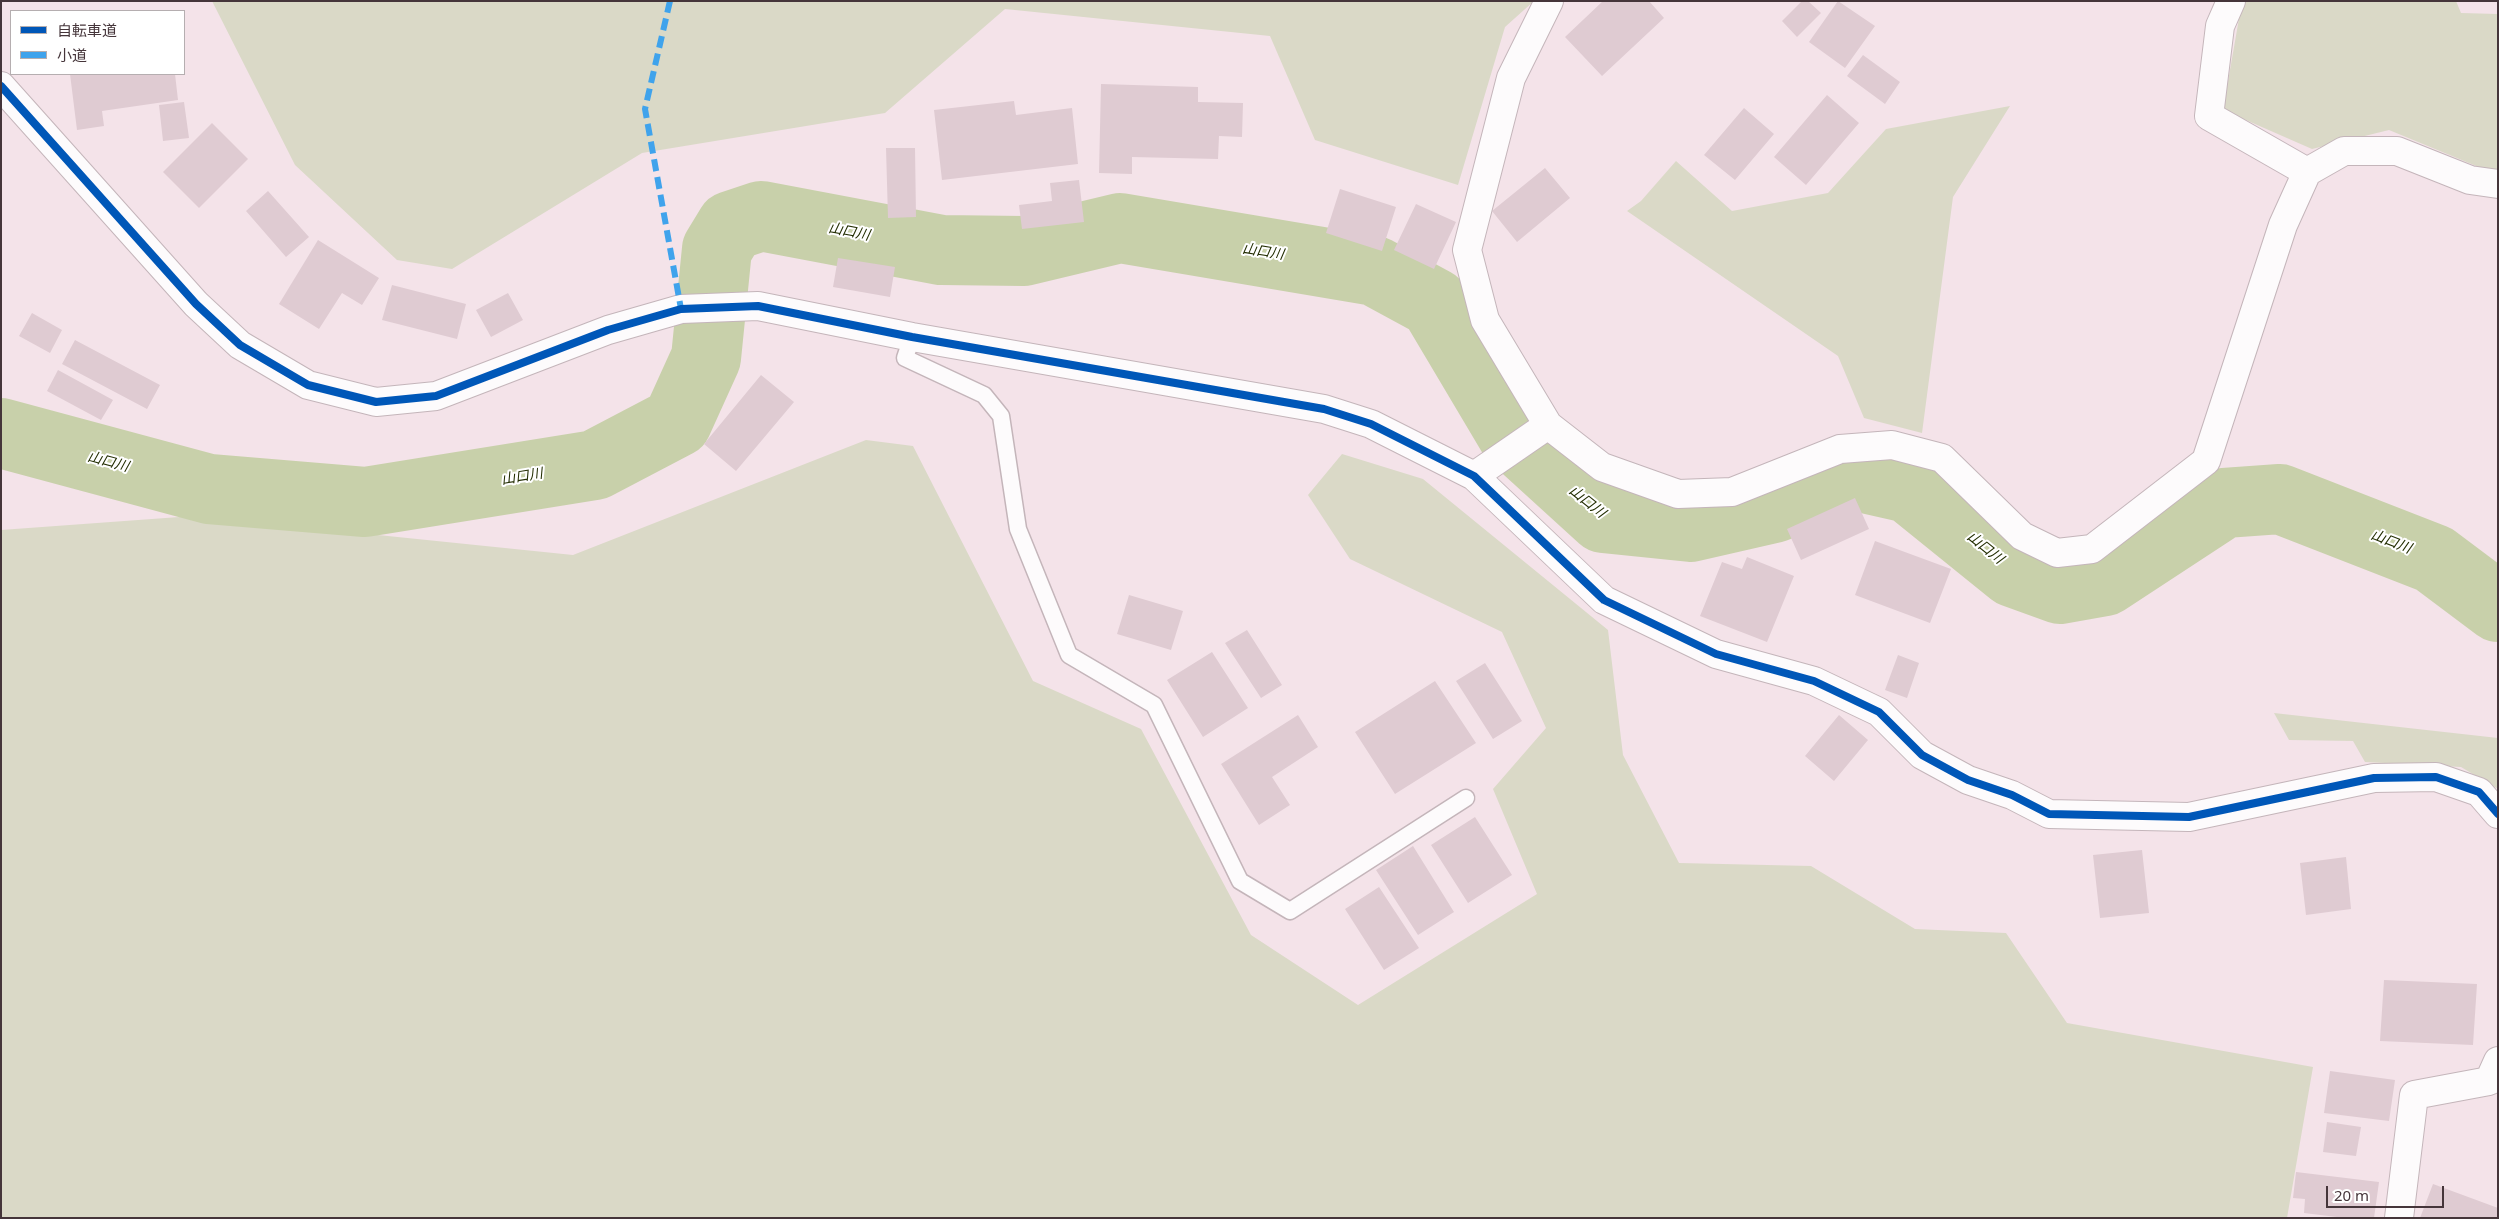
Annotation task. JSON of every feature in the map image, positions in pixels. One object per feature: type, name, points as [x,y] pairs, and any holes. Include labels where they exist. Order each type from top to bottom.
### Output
[{"type":"street","points":[[1549,1],[1511,78],[1467,250],[1486,320],[1548,426],[1602,467],[1678,494],[1732,492],[1840,449],[1892,445],[1942,458],[2022,536],[2057,553],[2092,549],[2206,460],[2283,224],[2308,172],[2344,151],[2397,151],[2470,180],[2498,184]]},
{"type":"street","points":[[2231,1],[2220,26],[2210,116],[2308,172]]},
{"type":"street","points":[[1,86],[196,304],[240,345],[308,385],[376,402],[436,396],[608,330],[681,309],[758,306],[912,337],[1324,409],[1371,424],[1474,476],[1604,600],[1716,654],[1814,681],[1879,712],[1922,755],[1968,780],[2012,796],[2049,814],[2189,817],[2374,778],[2436,777],[2479,792],[2498,814]]},
{"type":"street","points":[[1474,476],[1548,426]]},
{"type":"street","points":[[2399,1218],[2414,1095],[2489,1081],[2498,1061]]},
{"type":"lane","points":[[912,337],[905,358],[984,394],[1001,416],[1018,529],[1069,655],[1154,706],[1240,881],[1290,911],[1466,798]]},
{"type":"green space","points":[[212,1],[1534,1],[1505,27],[1458,185],[1315,140],[1270,36],[1005,9],[885,113],[642,153],[452,269],[397,260],[295,165]]},
{"type":"green space","points":[[2245,1],[2456,1],[2461,13],[2498,14],[2498,175],[2389,130],[2312,149],[2223,110],[2241,7]]},
{"type":"green space","points":[[2010,106],[1953,197],[1922,433],[1864,418],[1838,356],[1627,211],[1641,201],[1676,161],[1732,211],[1828,193],[1886,129]]},
{"type":"green space","points":[[866,440],[913,446],[1033,681],[1141,729],[1251,935],[1358,1005],[1537,894],[1493,789],[1546,728],[1502,632],[1350,559],[1308,495],[1342,454],[1423,479],[1608,630],[1623,755],[1679,863],[1811,866],[1915,929],[2006,933],[2067,1023],[2313,1067],[2287,1218],[1,1218],[1,530],[193,516],[573,555]]},
{"type":"green space","points":[[2274,713],[2498,738],[2498,789],[2461,767],[2365,762],[2353,741],[2289,740]]},
{"type":"building","points":[[1603,1],[1649,1],[1664,18],[1602,76],[1565,37]]},
{"type":"building","points":[[1802,1],[1808,1],[1821,13],[1797,37],[1782,21]]},
{"type":"building","points":[[1838,1],[1875,26],[1845,68],[1809,42]]},
{"type":"building","points":[[1863,55],[1900,82],[1885,104],[1847,76]]},
{"type":"building","points":[[70,75],[175,75],[178,100],[102,111],[104,126],[77,130]]},
{"type":"building","points":[[1101,84],[1198,87],[1198,102],[1243,103],[1242,137],[1219,136],[1218,159],[1132,157],[1132,174],[1099,173]]},
{"type":"building","points":[[1827,95],[1859,123],[1806,185],[1774,157]]},
{"type":"building","points":[[1014,101],[1016,115],[1072,108],[1078,164],[942,180],[934,110]]},
{"type":"building","points":[[184,102],[189,138],[163,141],[159,105]]},
{"type":"building","points":[[1744,108],[1774,134],[1735,180],[1704,155]]},
{"type":"building","points":[[212,123],[248,159],[199,208],[163,172]]},
{"type":"building","points":[[886,148],[915,148],[916,217],[888,218]]},
{"type":"building","points":[[1545,168],[1570,198],[1517,242],[1492,211]]},
{"type":"building","points":[[1079,180],[1084,222],[1022,229],[1019,205],[1052,201],[1050,183]]},
{"type":"building","points":[[1340,189],[1396,207],[1382,251],[1326,233]]},
{"type":"building","points":[[268,191],[309,237],[286,257],[246,211]]},
{"type":"building","points":[[1416,204],[1456,222],[1434,269],[1394,250]]},
{"type":"building","points":[[318,240],[379,278],[362,305],[342,293],[319,329],[279,304]]},
{"type":"building","points":[[838,258],[895,267],[890,297],[833,287]]},
{"type":"building","points":[[392,285],[466,304],[457,339],[382,320]]},
{"type":"building","points":[[508,293],[523,320],[491,337],[476,310]]},
{"type":"building","points":[[32,313],[62,330],[50,353],[19,336]]},
{"type":"building","points":[[75,340],[160,385],[147,409],[62,364]]},
{"type":"building","points":[[58,370],[113,400],[101,420],[47,391]]},
{"type":"building","points":[[761,375],[794,402],[736,471],[704,444]]},
{"type":"building","points":[[1855,498],[1869,529],[1801,560],[1787,529]]},
{"type":"building","points":[[1875,541],[1951,569],[1930,623],[1855,595]]},
{"type":"building","points":[[1747,557],[1794,576],[1767,642],[1700,616],[1722,562],[1742,569]]},
{"type":"building","points":[[1129,595],[1183,611],[1171,650],[1117,634]]},
{"type":"building","points":[[1247,630],[1282,685],[1261,698],[1225,643]]},
{"type":"building","points":[[1212,652],[1248,708],[1203,737],[1167,680]]},
{"type":"building","points":[[1898,655],[1919,663],[1907,698],[1885,690]]},
{"type":"building","points":[[1485,663],[1522,721],[1493,739],[1456,681]]},
{"type":"building","points":[[1435,681],[1476,743],[1395,794],[1355,732]]},
{"type":"building","points":[[1298,715],[1318,747],[1272,777],[1290,805],[1259,825],[1221,764]]},
{"type":"building","points":[[1839,715],[1868,740],[1834,781],[1805,756]]},
{"type":"building","points":[[1475,817],[1512,875],[1468,903],[1431,845]]},
{"type":"building","points":[[1413,846],[1454,912],[1418,935],[1376,870]]},
{"type":"building","points":[[2142,850],[2149,913],[2100,918],[2093,855]]},
{"type":"building","points":[[2346,857],[2351,909],[2306,915],[2300,863]]},
{"type":"building","points":[[1379,887],[1419,948],[1384,970],[1345,909]]},
{"type":"building","points":[[2384,980],[2477,984],[2473,1045],[2380,1041]]},
{"type":"building","points":[[2330,1071],[2395,1080],[2389,1121],[2324,1113]]},
{"type":"building","points":[[2327,1122],[2361,1127],[2356,1156],[2323,1152]]},
{"type":"building","points":[[2296,1172],[2379,1182],[2374,1218],[2345,1218],[2304,1213],[2305,1199],[2293,1198]]},
{"type":"building","points":[[2433,1184],[2498,1208],[2498,1218],[2420,1218]]},
{"type":"waterway","name":"山口川","points":[[1,433],[209,489],[365,502],[595,465],[677,422],[706,358],[717,249],[731,226],[761,216],[941,250],[1024,251],[1120,228],[1375,271],[1434,303],[1513,436],[1603,518],[1691,527],[1774,508],[1856,476],[1909,488],[2013,572],[2060,589],[2105,581],[2224,503],[2280,499],[2434,559],[2498,607]]},
{"type":"marked path","points":[[670,1],[645,109],[681,309]]},
{"type":"cycle path","points":[[1,86],[196,304],[240,345],[308,385],[376,402],[436,396],[608,330],[681,309],[758,306],[912,337],[1324,409],[1371,424],[1474,476],[1604,600],[1716,654],[1814,681],[1879,712],[1922,755],[1968,780],[2012,795],[2049,814],[2189,817],[2374,778],[2436,777],[2479,792],[2498,814]]}]
